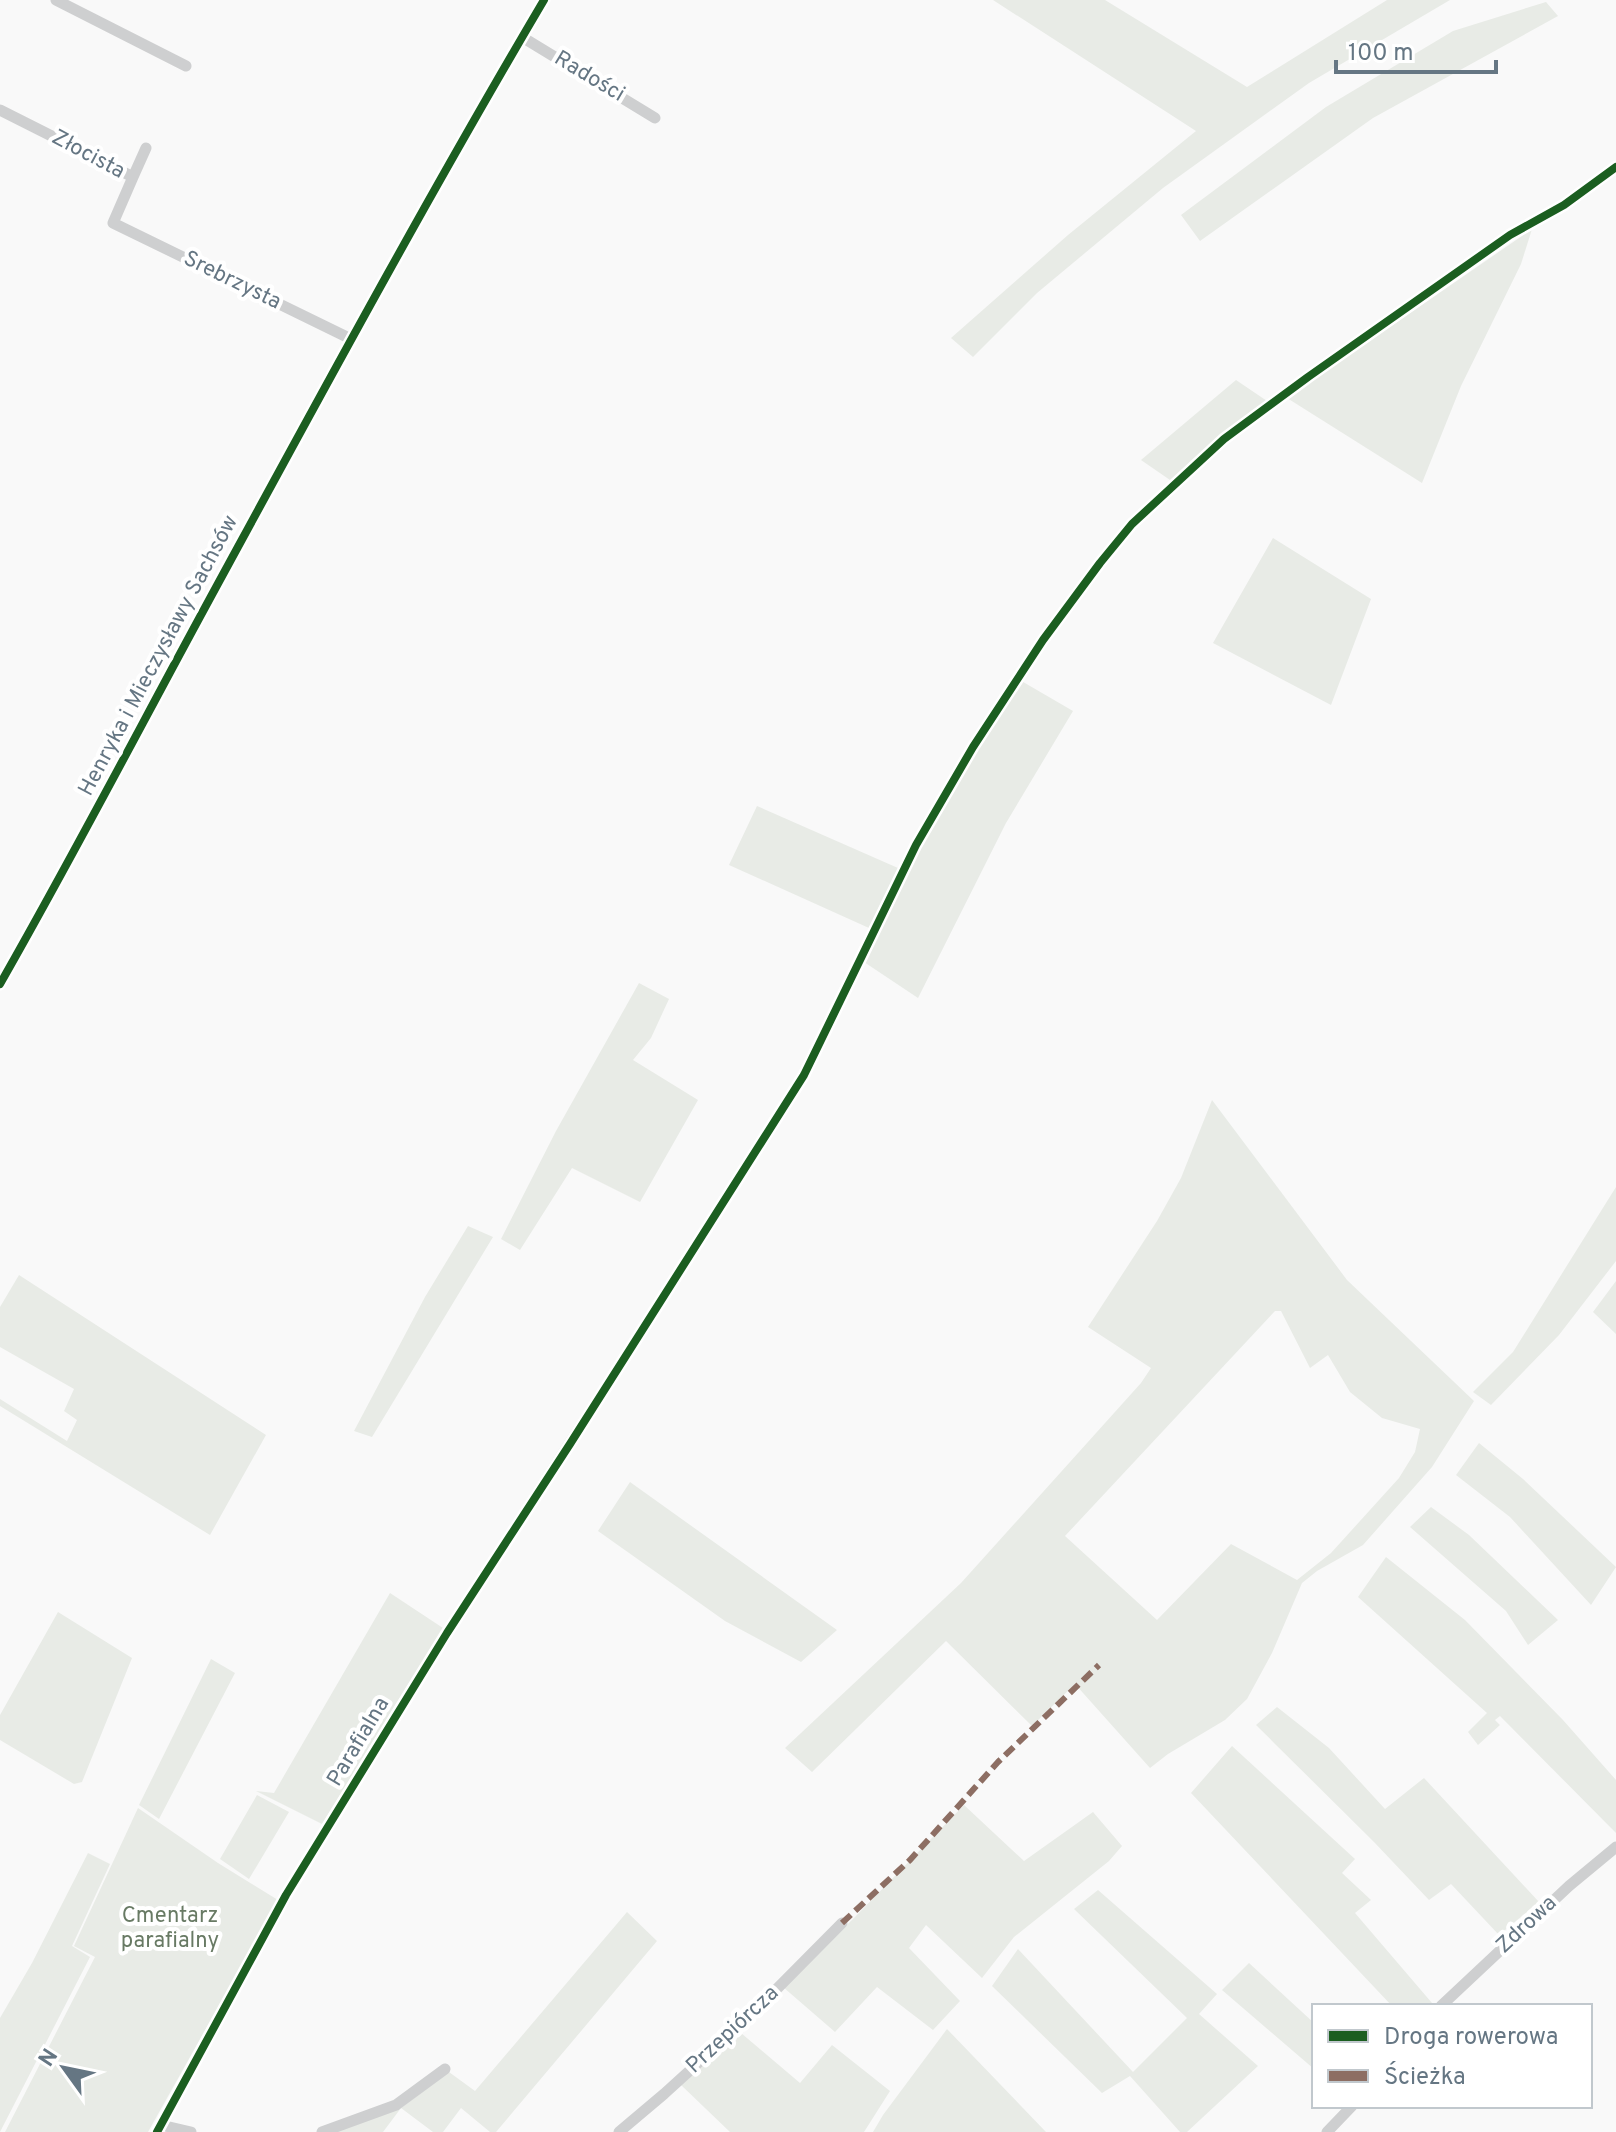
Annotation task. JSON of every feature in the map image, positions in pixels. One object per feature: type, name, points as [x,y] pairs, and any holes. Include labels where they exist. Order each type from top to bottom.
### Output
[{"type":"street","points":[[56,0],[186,66]]},
{"type":"street","name":"Henryka i Mieczysławy Sachsów","points":[[0,984],[454,153],[544,0]]},
{"type":"street","name":"Radości","points":[[522,37],[655,118]]},
{"type":"street","name":"Złocista","points":[[0,110],[133,177],[113,223]]},
{"type":"street","points":[[133,177],[146,148]]},
{"type":"street","name":"Srebrzysta","points":[[113,223],[350,342]]},
{"type":"street","name":"Parafialna","points":[[159,2129],[286,1895],[447,1633],[609,1382]]},
{"type":"street","name":"Zdrowa","points":[[1443,2004],[1569,1886],[1616,1847]]},
{"type":"street","name":"Przepiórcza","points":[[619,2132],[752,2014],[842,1923]]},
{"type":"street","points":[[322,2132],[396,2105],[445,2069]]},
{"type":"street","points":[[1327,2132],[1350,2108]]},
{"type":"street","points":[[159,2129],[191,2132]]},
{"type":"green space","points":[[993,0],[1105,0],[1247,87],[1387,0],[1450,0],[1309,83],[1163,188],[1037,293],[973,357],[951,338],[1068,235],[1196,131]]},
{"type":"green space","points":[[1546,2],[1558,16],[1373,118],[1200,241],[1181,215],[1326,107],[1453,31]]},
{"type":"green space","points":[[1532,229],[1521,264],[1461,386],[1422,483],[1287,398]]},
{"type":"green space","points":[[1236,380],[1267,401],[1170,480],[1141,460]]},
{"type":"green space","points":[[1273,538],[1371,599],[1331,705],[1213,643]]},
{"type":"green space","points":[[1018,679],[1073,711],[1006,823],[918,998],[864,962],[916,845],[973,747]]},
{"type":"green space","points":[[757,806],[898,868],[869,928],[729,865]]},
{"type":"green space","points":[[639,983],[669,999],[651,1038],[633,1060],[698,1100],[640,1202],[572,1168],[520,1250],[501,1239],[556,1131]]},
{"type":"green space","points":[[1212,1100],[1347,1280],[1474,1401],[1432,1467],[1363,1545],[1302,1583],[1272,1653],[1247,1699],[1225,1720],[1150,1768],[1075,1684],[1032,1726],[946,1641],[812,1772],[785,1748],[961,1583],[1141,1383],[1151,1368],[1088,1327],[1157,1221],[1181,1178]],"holes":[[[1275,1311],[1281,1311],[1310,1368],[1328,1355],[1350,1392],[1382,1418],[1420,1429],[1415,1452],[1399,1478],[1331,1553],[1297,1580],[1231,1544],[1157,1620],[1065,1536]]]},
{"type":"green space","points":[[1616,1187],[1616,1261],[1559,1335],[1491,1405],[1473,1392],[1513,1352]]},
{"type":"green space","points":[[468,1226],[493,1237],[372,1437],[354,1431],[425,1297]]},
{"type":"green space","points":[[19,1275],[266,1435],[210,1535],[0,1406],[0,1399],[67,1441],[77,1420],[64,1411],[74,1389],[0,1347],[0,1307]]},
{"type":"green space","points":[[1616,1281],[1616,1334],[1593,1312]]},
{"type":"green space","points":[[1479,1443],[1523,1479],[1616,1567],[1591,1605],[1510,1517],[1456,1475]]},
{"type":"green space","points":[[630,1482],[837,1630],[801,1662],[725,1621],[598,1531]]},
{"type":"green space","points":[[1431,1507],[1469,1535],[1558,1620],[1528,1645],[1506,1611],[1410,1527]]},
{"type":"green space","points":[[1386,1557],[1465,1620],[1563,1720],[1616,1780],[1616,1833],[1500,1716],[1495,1720],[1500,1725],[1478,1745],[1468,1732],[1487,1713],[1358,1597]]},
{"type":"green space","points":[[390,1593],[443,1628],[322,1824],[256,1791],[274,1793]]},
{"type":"green space","points":[[58,1612],[132,1658],[82,1782],[74,1784],[0,1740],[0,1715]]},
{"type":"green space","points":[[211,1659],[235,1673],[159,1819],[139,1805]]},
{"type":"green space","points":[[1277,1707],[1329,1748],[1385,1809],[1424,1778],[1539,1902],[1499,1935],[1451,1884],[1429,1900],[1256,1725]]},
{"type":"green space","points":[[1232,1746],[1355,1859],[1342,1873],[1371,1900],[1355,1913],[1431,2004],[1390,2004],[1191,1793]]},
{"type":"green space","points":[[257,1795],[289,1812],[249,1879],[220,1859]]},
{"type":"green space","points":[[964,1805],[1024,1861],[1093,1812],[1122,1846],[1109,1861],[1014,1937],[982,1978],[926,1925],[909,1948],[960,2001],[933,2030],[877,1987],[835,2032],[783,1987]]},
{"type":"green space","name":"Cmentarz parafialny","points":[[138,1808],[278,1900],[148,2132],[5,2132],[95,1957],[74,1946]]},
{"type":"green space","points":[[88,1853],[110,1864],[72,1946],[90,1957],[0,2132],[0,2018]]},
{"type":"green space","points":[[1098,1890],[1217,1994],[1199,2014],[1258,2066],[1187,2132],[1180,2132],[1130,2076],[1102,2093],[992,1986],[1018,1949],[1133,2072],[1187,2018],[1074,1909]]},
{"type":"green space","points":[[627,1912],[657,1941],[496,2132],[490,2132],[461,2108],[443,2132],[433,2132],[401,2108],[449,2072],[475,2091]]},
{"type":"green space","points":[[1249,1963],[1312,2021],[1312,2067],[1222,1990]]},
{"type":"green space","points":[[947,2029],[1046,2132],[873,2132]]},
{"type":"green space","points":[[741,2033],[800,2083],[832,2045],[890,2091],[864,2132],[730,2132],[681,2085]]},
{"type":"green space","points":[[401,2108],[383,2132],[322,2132]]},
{"type":"marked path","points":[[842,1923],[910,1860],[998,1762],[1099,1665]]},
{"type":"cycle path","points":[[0,984],[373,300],[544,0]]},
{"type":"cycle path","points":[[157,2132],[286,1895],[447,1633],[804,1075],[916,845],[973,747],[1043,640],[1100,563],[1132,524],[1224,439],[1510,235],[1564,205],[1616,167]]}]
